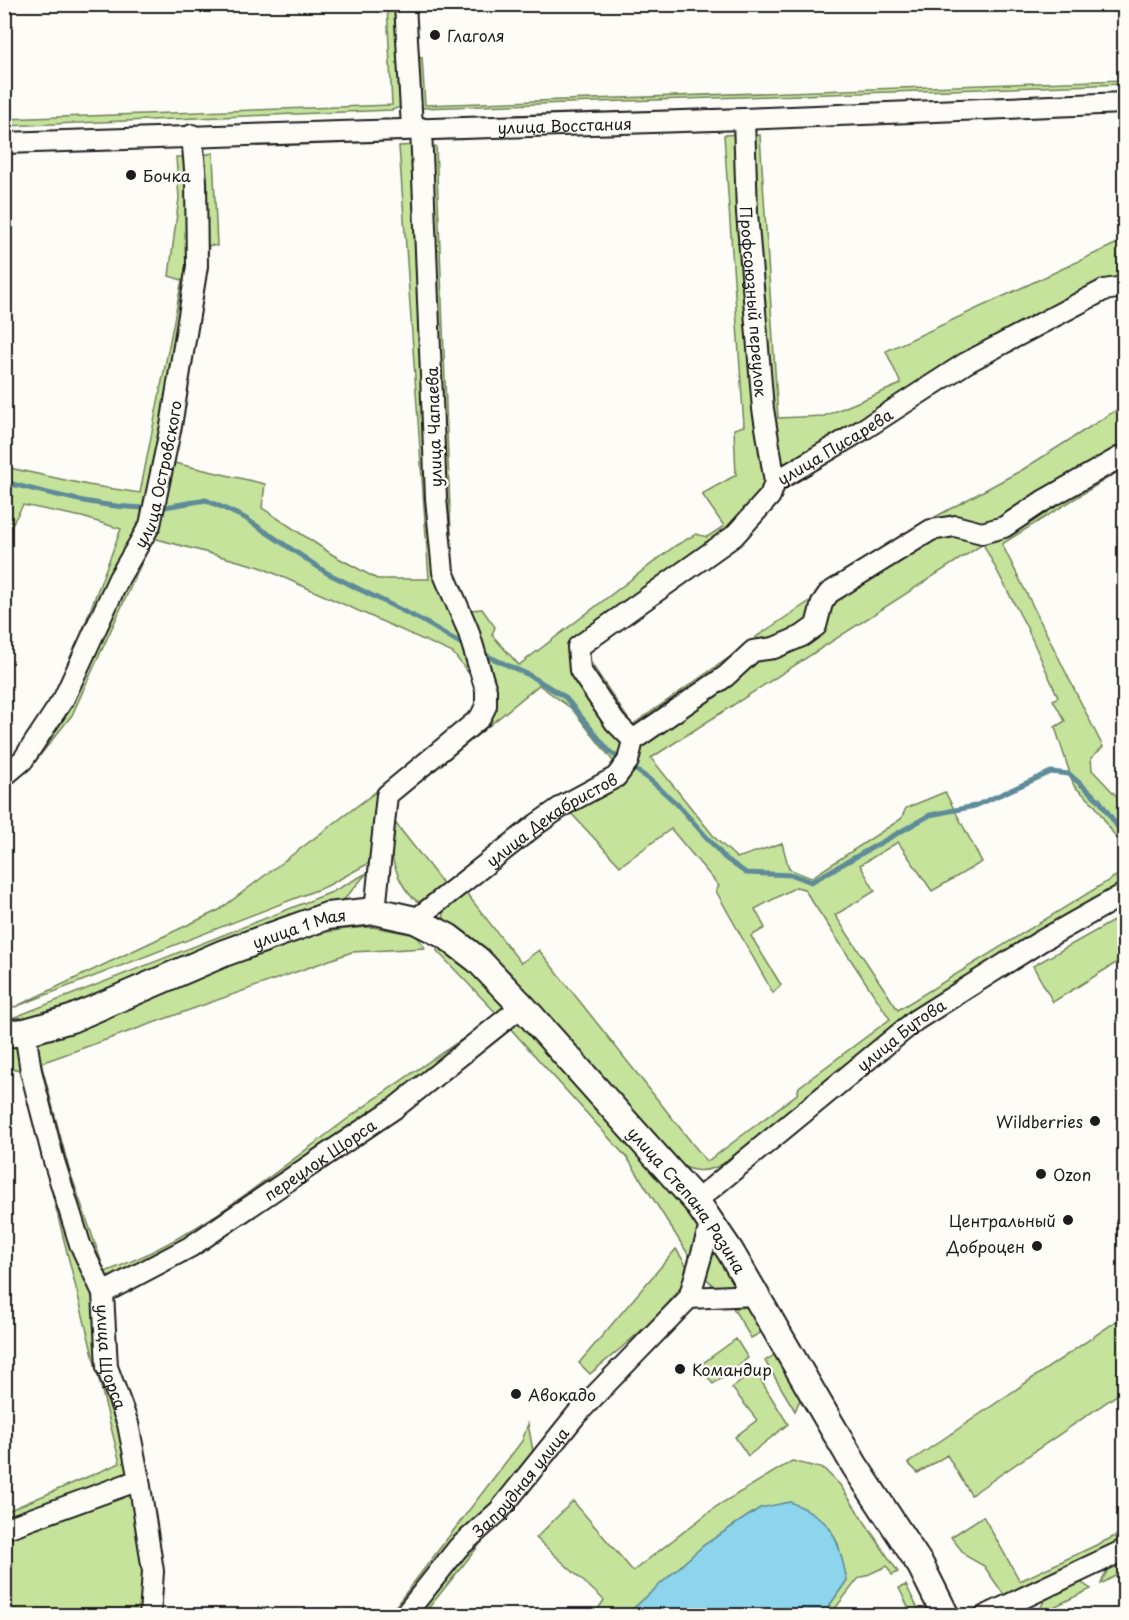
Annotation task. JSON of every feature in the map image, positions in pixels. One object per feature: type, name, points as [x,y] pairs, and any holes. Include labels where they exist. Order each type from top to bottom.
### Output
[{"type":"main road","name":"улица Степана Разина","points":[[375,911],[415,920],[448,937],[478,960],[696,1201],[755,1295],[855,1466],[921,1566],[946,1616]]},
{"type":"main road","name":"улица 1 Мая","points":[[15,1033],[71,1019],[285,930],[327,916],[375,911]]},
{"type":"main road","name":"улица Степана Разина","points":[[921,1566],[965,1616]]},
{"type":"street","name":"улица Чапаева","points":[[375,911],[387,795],[480,718],[486,706],[486,690],[468,630],[443,572],[437,508],[416,128],[405,4]]},
{"type":"street","name":"улица Восстания","points":[[4,143],[192,135],[744,119],[1125,103]]},
{"type":"street","name":"Профсоюзный переулок","points":[[744,119],[747,213],[764,409],[775,482]]},
{"type":"street","name":"улица Островского","points":[[4,776],[23,760],[64,698],[119,578],[150,525],[171,426],[197,266],[196,181],[192,135]]},
{"type":"street","name":"улица Писарева","points":[[633,740],[615,722],[580,670],[578,647],[734,536],[770,496],[775,482],[864,429],[966,363],[1104,290],[1125,287]]},
{"type":"street","points":[[633,740],[726,676],[753,651],[774,648],[802,636],[816,626],[822,603],[830,593],[931,530],[955,526],[982,533],[1004,527],[1043,501],[1125,455]]},
{"type":"street","name":"улица Декабристов","points":[[415,920],[537,824],[564,805],[616,777],[628,761],[633,740]]},
{"type":"street","name":"улица Бутова","points":[[696,1201],[916,1020],[1041,940],[1125,894]]},
{"type":"street","name":"переулок Щорса","points":[[103,1293],[190,1247],[395,1107],[522,1006]]},
{"type":"street","name":"улица Щорса","points":[[15,1033],[31,1071],[54,1161],[80,1244],[103,1293],[107,1367],[128,1424],[140,1480],[153,1571],[150,1616]]},
{"type":"street","name":"Запрудная улица","points":[[404,1616],[458,1548],[500,1511],[576,1415],[689,1298],[711,1222]]},
{"type":"street","points":[[689,1298],[755,1295]]},
{"type":"street","points":[[4,1529],[140,1480]]},
{"type":"street","points":[[985,1616],[1125,1550]]},
{"type":"green space","points":[[387,5],[397,5],[403,97],[400,107],[392,110],[5,126],[4,119],[392,105]]},
{"type":"green space","points":[[422,57],[425,105],[1124,80],[1124,84],[422,108],[418,59]]},
{"type":"green space","points":[[739,134],[742,212],[758,410],[769,478],[762,496],[731,532],[572,642],[570,654],[572,668],[587,695],[623,745],[625,757],[613,775],[588,788],[617,766],[572,709],[539,685],[398,800],[485,726],[496,706],[497,694],[470,610],[482,609],[495,627],[492,635],[519,665],[675,546],[696,534],[707,537],[724,526],[702,494],[736,475],[734,429],[744,426],[724,135]]},
{"type":"green space","points":[[760,135],[778,418],[824,416],[901,384],[886,351],[1124,240],[1124,282],[779,471],[765,346],[756,220],[754,136]]},
{"type":"green space","points":[[415,145],[430,491],[482,690],[453,653],[260,567],[153,538],[163,517],[174,463],[265,484],[262,508],[333,555],[377,579],[429,579],[399,146]]},
{"type":"green space","points":[[436,146],[452,562],[442,490],[429,147]]},
{"type":"green space","points":[[213,153],[217,246],[209,245],[205,271],[202,155]]},
{"type":"green space","points":[[176,157],[188,157],[190,268],[143,521],[111,575],[75,650],[121,529],[82,517],[23,505],[5,537],[5,467],[88,485],[140,493],[182,280],[169,276],[179,198]]},
{"type":"green space","points":[[1124,405],[1124,449],[1118,454],[983,527],[935,517],[1022,470]]},
{"type":"green space","points":[[1124,462],[1124,468],[1002,544],[1103,747],[1091,758],[1092,770],[1124,804],[1124,850],[1094,804],[1074,786],[1055,727],[1065,721],[1053,700],[1058,697],[1027,628],[983,544],[651,758],[716,839],[737,858],[782,843],[789,869],[811,878],[901,819],[906,808],[945,792],[982,862],[932,891],[898,842],[860,865],[875,891],[835,915],[898,1010],[1124,871],[1124,883],[1049,925],[905,1017],[723,1164],[710,1169],[698,1170],[674,1162],[447,930],[442,909],[464,890],[521,963],[539,950],[707,1162],[797,1094],[799,1087],[890,1019],[804,889],[796,887],[755,909],[765,928],[751,936],[781,985],[773,993],[716,891],[719,886],[671,829],[620,866],[568,810],[641,744],[754,658],[830,607],[838,595],[933,534],[980,538]]},
{"type":"green space","points":[[153,538],[72,715],[26,773],[71,709],[125,581]]},
{"type":"green space","points":[[816,597],[811,623],[769,641],[759,641],[756,637]]},
{"type":"green space","points":[[589,647],[589,660],[632,725],[743,648],[744,651],[637,731],[631,729],[586,667]]},
{"type":"green space","points":[[381,788],[371,862],[327,886],[15,1007],[219,910]]},
{"type":"green space","points":[[581,791],[534,821],[432,904],[424,904],[416,900],[409,894],[398,876],[391,849],[393,820],[445,886],[558,799]]},
{"type":"green space","points":[[367,873],[334,911],[65,1011],[5,1025],[4,1016],[15,1017],[332,892]]},
{"type":"green space","points":[[1124,915],[1124,958],[1053,1002],[1033,966]]},
{"type":"green space","points":[[373,927],[416,935],[425,948],[352,952],[41,1063],[69,1169],[105,1272],[171,1242],[233,1204],[385,1092],[492,1019],[384,1107],[188,1242],[123,1277],[101,1276],[84,1240],[35,1050],[42,1038],[130,1007],[275,947],[323,933]]},
{"type":"green space","points":[[437,944],[466,966],[506,1007],[498,1015],[437,951]]},
{"type":"green space","points":[[517,1020],[701,1224],[693,1262],[628,1159],[509,1027]]},
{"type":"green space","points":[[16,1041],[97,1293],[134,1477],[5,1524],[5,1512],[120,1463],[21,1069],[5,1070],[5,1042]]},
{"type":"green space","points":[[714,1242],[740,1287],[717,1290],[706,1278]]},
{"type":"green space","points":[[676,1249],[690,1271],[682,1285],[645,1327],[590,1374],[579,1363]]},
{"type":"green space","points":[[750,1307],[764,1331],[751,1338],[733,1308]]},
{"type":"green space","points":[[1124,1316],[1124,1390],[971,1495],[947,1455],[918,1473],[908,1463]]},
{"type":"green space","points":[[736,1339],[748,1358],[713,1384],[699,1366]]},
{"type":"green space","points":[[777,1353],[802,1395],[795,1411],[765,1361]]},
{"type":"green space","points":[[755,1371],[788,1424],[748,1456],[735,1437],[757,1420],[732,1388]]},
{"type":"green space","points":[[528,1424],[534,1456],[397,1615],[388,1616],[522,1441]]},
{"type":"green space","points":[[792,1461],[824,1469],[840,1485],[898,1572],[892,1575],[887,1566],[858,1579],[830,1615],[823,1615],[847,1580],[838,1544],[829,1527],[760,1508],[704,1545],[626,1615],[594,1615],[604,1600],[536,1538],[573,1501],[633,1571],[717,1506]]},
{"type":"green space","points":[[135,1487],[148,1571],[146,1615],[5,1616],[5,1535]]},
{"type":"green space","points":[[505,1513],[423,1615],[413,1616],[463,1553]]},
{"type":"green space","points":[[983,1516],[1020,1581],[1124,1532],[1124,1543],[1006,1598],[984,1566],[966,1556],[951,1537]]},
{"type":"green space","points":[[1124,1557],[1124,1571],[1101,1584],[1110,1568]]},
{"type":"green space","points":[[1079,1581],[1091,1589],[1037,1615],[1045,1599]]},
{"type":"green space","points":[[906,1585],[921,1615],[912,1615],[899,1588]]},
{"type":"water","points":[[790,1502],[805,1508],[825,1523],[840,1552],[847,1580],[823,1615],[626,1615],[704,1545],[760,1508]]},
{"type":"waterway","points":[[4,482],[94,503],[150,508]]},
{"type":"waterway","points":[[159,508],[206,500],[245,518],[327,573],[423,621],[467,647]]},
{"type":"waterway","points":[[481,653],[529,675],[565,697],[610,752],[649,779],[677,804],[725,858],[746,873],[793,875],[811,882],[930,815],[975,806],[1051,772],[1069,774],[1099,800],[1124,836]]},
{"type":"place","name":"Глаголя","points":[[435,35]]},
{"type":"place","name":"Бочка","points":[[131,175]]},
{"type":"place","name":"Wildberries","points":[[1095,1121]]},
{"type":"place","name":"Ozon","points":[[1041,1174]]},
{"type":"place","name":"Центральный","points":[[1068,1220]]},
{"type":"place","name":"Доброцен","points":[[1037,1246]]},
{"type":"place","name":"Командир","points":[[680,1369]]},
{"type":"place","name":"Авокадо","points":[[516,1394]]}]
